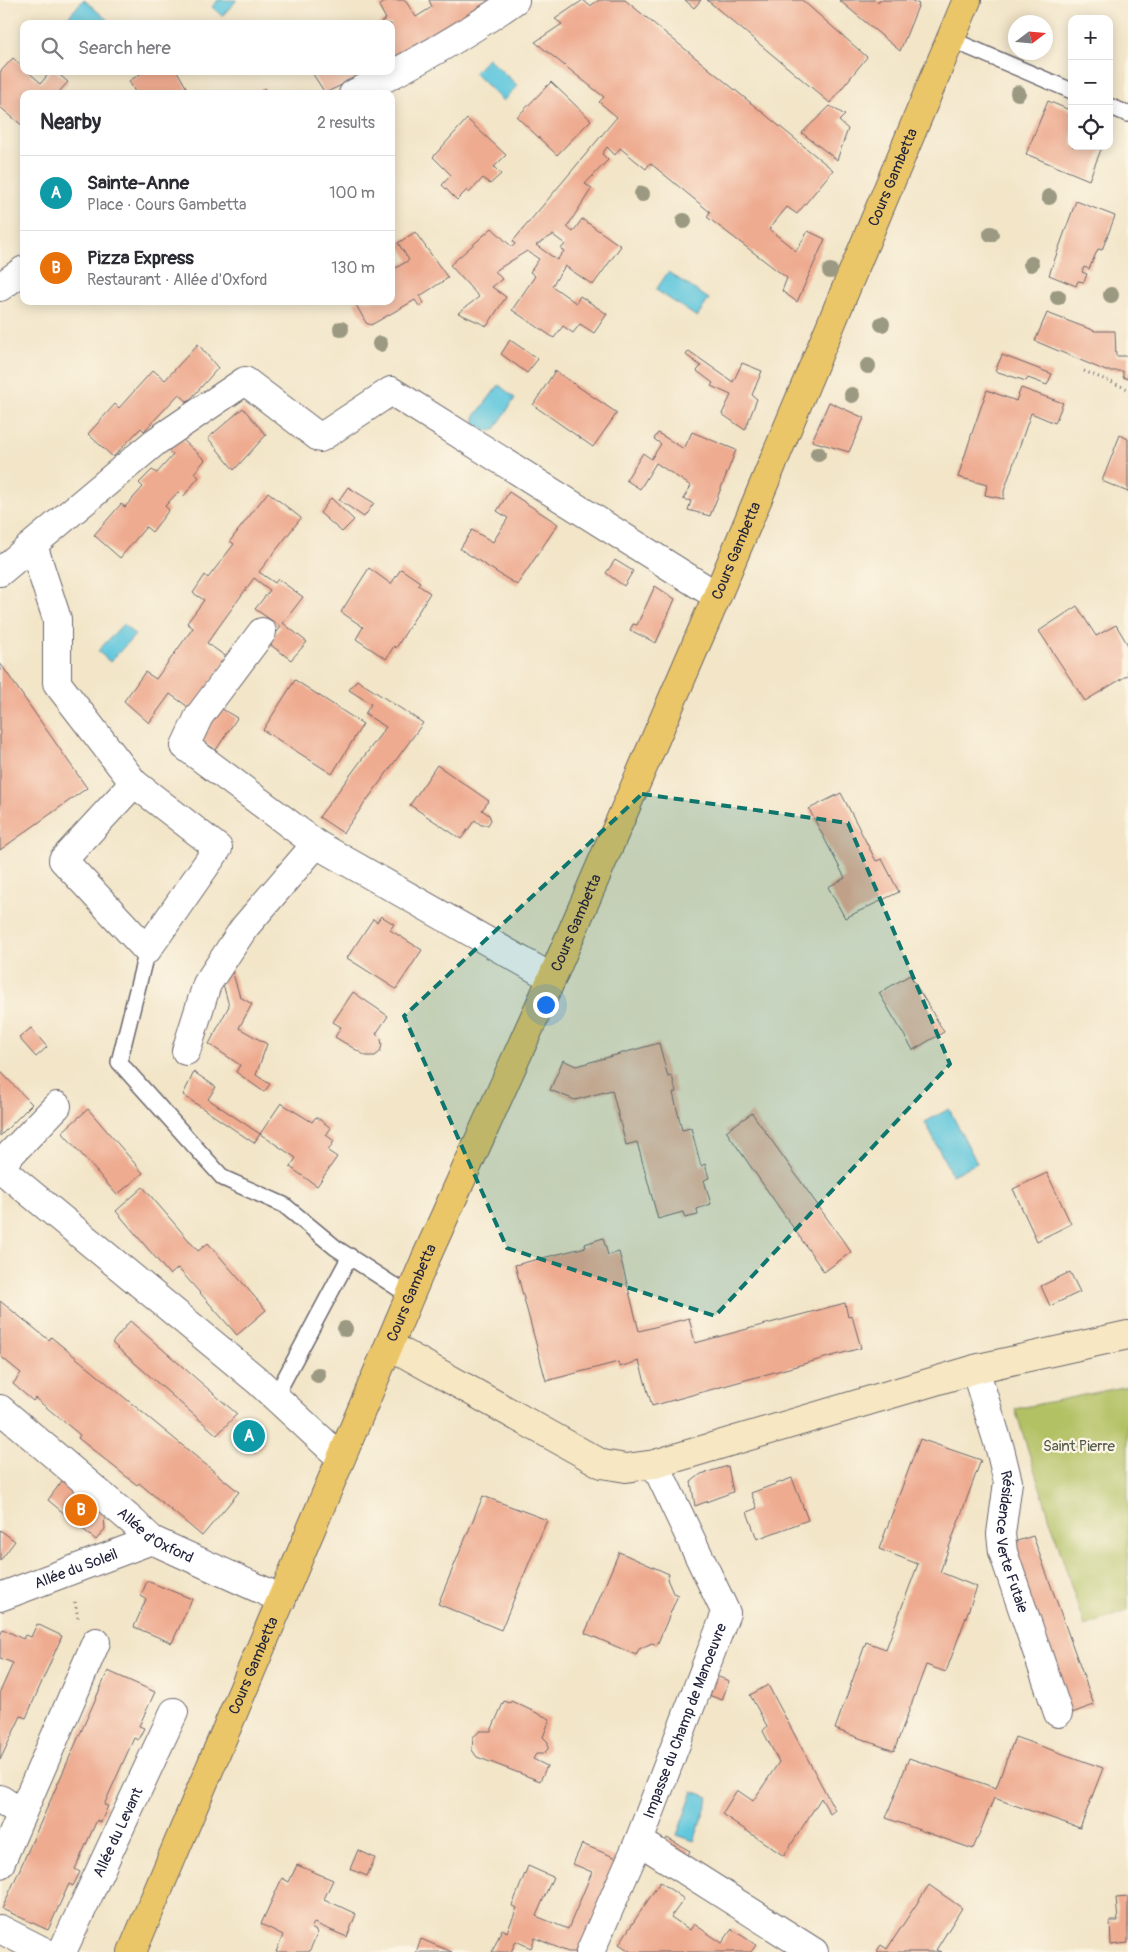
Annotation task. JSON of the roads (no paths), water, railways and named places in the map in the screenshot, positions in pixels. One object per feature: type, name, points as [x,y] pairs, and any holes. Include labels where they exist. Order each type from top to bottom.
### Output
[{"type":"main road","name":"Cours Gambetta","points":[[132,1952],[389,1344],[552,978],[717,596],[967,0]]},
{"type":"main road","points":[[389,1344],[602,1464],[626,1468],[655,1464],[975,1369],[1128,1335]]},
{"type":"street","points":[[395,74],[490,18],[515,0]]},
{"type":"street","points":[[362,90],[394,75]]},
{"type":"street","points":[[0,287],[20,273]]},
{"type":"street","points":[[0,572],[155,442],[245,381],[320,438],[391,391],[717,596]]},
{"type":"street","points":[[33,545],[58,619],[58,683],[134,782],[218,848],[147,950],[63,860],[134,782]]},
{"type":"street","points":[[262,632],[199,716],[185,746],[316,844],[552,978]]},
{"type":"street","points":[[186,1051],[207,984],[244,928],[316,844]]},
{"type":"street","points":[[56,1106],[0,1167],[275,1397],[341,1458]]},
{"type":"street","name":"Résidence Verte Futaie","points":[[975,1369],[1008,1482],[1001,1534],[1003,1552],[1058,1713]]},
{"type":"street","name":"Allée d'Oxford","points":[[0,1409],[152,1540],[282,1598]]},
{"type":"street","name":"Impasse du Champ de Manoeuvre","points":[[590,1952],[639,1841],[726,1614],[655,1464]]},
{"type":"street","name":"Allée du Soleil","points":[[0,1596],[152,1540]]},
{"type":"street","points":[[0,1864],[10,1806],[96,1642]]},
{"type":"street","name":"Allée du Levant","points":[[62,1952],[174,1712]]},
{"type":"street","points":[[639,1841],[814,1952]]},
{"type":"street","points":[[0,1928],[46,1952]]},
{"type":"lane","points":[[950,39],[1068,89]]},
{"type":"lane","points":[[1113,108],[1128,114]]},
{"type":"lane","points":[[147,950],[119,1062],[223,1178],[284,1205],[350,1256],[410,1296]]},
{"type":"lane","points":[[275,1397],[350,1256]]},
{"type":"water","points":[[84,0],[108,20],[74,20],[69,16]]},
{"type":"water","points":[[218,0],[237,0],[222,16],[212,7]]},
{"type":"water","points":[[488,58],[518,86],[503,101],[474,73]]},
{"type":"water","points":[[668,272],[709,299],[697,317],[656,290]]},
{"type":"water","points":[[499,385],[515,398],[495,429],[486,431],[475,425],[475,416]]},
{"type":"water","points":[[123,624],[135,635],[110,662],[98,651]]},
{"type":"water","points":[[949,1109],[977,1163],[952,1175],[925,1122]]},
{"type":"water","points":[[693,1791],[709,1797],[694,1841],[677,1835]]},
{"type":"place","name":"Sainte-Anne","points":[[249,1436]]},
{"type":"place","name":"Pizza Express","points":[[81,1510]]},
{"type":"park label","name":"Saint Pierre","points":[[1079,1446]]}]
